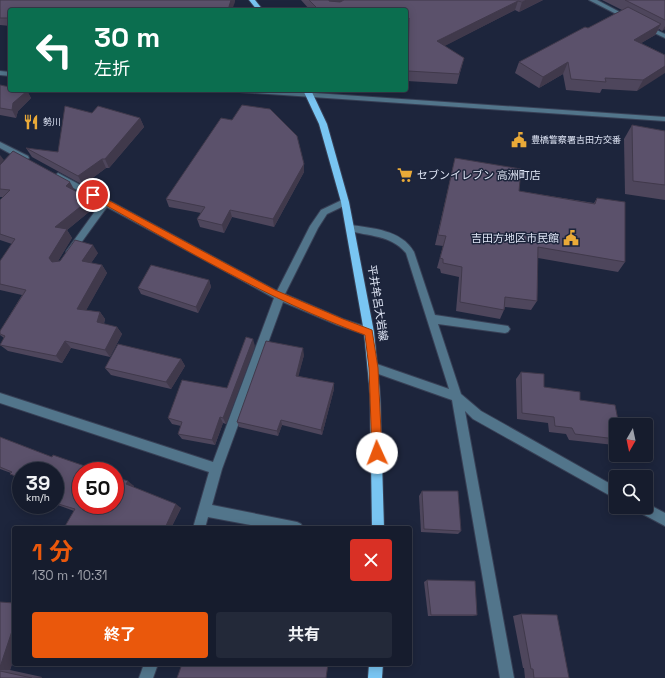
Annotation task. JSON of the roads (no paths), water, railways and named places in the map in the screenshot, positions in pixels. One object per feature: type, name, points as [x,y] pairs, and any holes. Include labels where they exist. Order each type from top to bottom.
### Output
[{"type":"main road","points":[[252,0],[258,8]]},
{"type":"main road","name":"平井牟呂大岩線","points":[[309,92],[324,124],[345,202],[369,332],[374,368],[378,526]]},
{"type":"main road","points":[[375,678],[376,666]]},
{"type":"street","points":[[592,0],[665,36]]},
{"type":"street","points":[[600,4],[607,0]]},
{"type":"street","points":[[309,92],[665,120]]},
{"type":"street","points":[[0,145],[14,156],[30,161]]},
{"type":"street","points":[[51,172],[280,296],[340,322],[369,332]]},
{"type":"street","points":[[66,259],[106,202]]},
{"type":"street","points":[[200,526],[216,469],[280,296],[314,226],[324,212],[345,202]]},
{"type":"street","points":[[350,228],[374,231],[398,239],[405,244],[410,252],[457,397],[507,678]]},
{"type":"street","points":[[432,319],[505,329]]},
{"type":"street","points":[[374,368],[457,397],[476,415],[609,489]]},
{"type":"street","points":[[0,398],[216,469]]},
{"type":"street","points":[[205,510],[287,526]]},
{"type":"street","points":[[653,514],[665,520]]},
{"type":"street","points":[[146,678],[150,666]]},
{"type":"place","name":"勢川","points":[[31,122]]},
{"type":"place","name":"豊橋警察署吉田方交番","points":[[519,140]]},
{"type":"place","name":"セブンイレブン 高洲町店","points":[[405,175]]},
{"type":"place","name":"吉田方地区市民館","points":[[571,238]]}]
